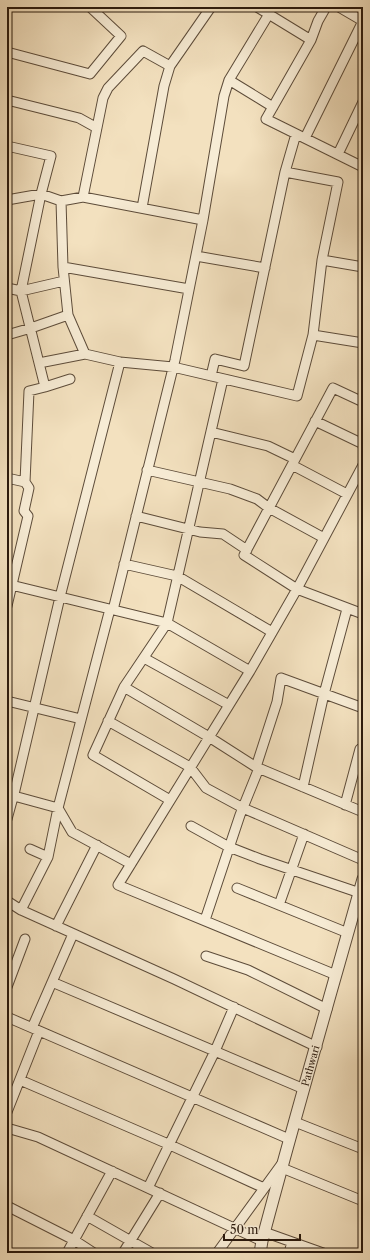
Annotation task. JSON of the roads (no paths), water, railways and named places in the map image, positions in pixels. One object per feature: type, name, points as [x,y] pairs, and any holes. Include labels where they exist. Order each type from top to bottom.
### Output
[{"type":"street","points":[[7,52],[90,74],[121,36],[90,7]]},
{"type":"street","points":[[142,208],[164,86],[170,66],[210,7]]},
{"type":"street","points":[[257,7],[311,40]]},
{"type":"street","points":[[326,7],[318,21],[311,40],[266,119],[363,167]]},
{"type":"street","points":[[305,138],[360,33],[363,21],[339,7]]},
{"type":"street","points":[[21,910],[48,857],[58,808],[136,516],[173,367],[203,220],[224,96],[229,80],[269,14]]},
{"type":"street","points":[[83,197],[103,98],[108,88],[143,51],[170,66]]},
{"type":"street","points":[[229,80],[273,107]]},
{"type":"street","points":[[7,100],[79,118],[97,128]]},
{"type":"street","points":[[338,154],[363,102]]},
{"type":"street","points":[[211,376],[215,359],[244,366],[285,172],[296,134]]},
{"type":"street","points":[[7,146],[51,156],[41,194],[22,291],[45,387]]},
{"type":"street","points":[[39,363],[84,354],[120,362],[173,367],[297,396],[313,335],[322,260],[338,182],[285,172]]},
{"type":"street","points":[[7,200],[41,194],[61,201],[83,197],[203,220]]},
{"type":"street","points":[[61,201],[63,267],[68,315],[84,354]]},
{"type":"street","points":[[196,256],[265,268]]},
{"type":"street","points":[[322,260],[363,267]]},
{"type":"street","points":[[63,267],[189,289]]},
{"type":"street","points":[[7,288],[22,291],[64,281]]},
{"type":"street","points":[[7,335],[68,315]]},
{"type":"street","points":[[313,335],[363,342]]},
{"type":"street","points":[[7,819],[14,796],[60,597],[120,362]]},
{"type":"street","points":[[24,482],[29,391],[70,379]]},
{"type":"street","points":[[170,800],[93,755],[124,687],[166,622],[223,379]]},
{"type":"street","points":[[363,402],[333,388],[244,555],[297,589],[363,614]]},
{"type":"street","points":[[315,421],[363,444]]},
{"type":"street","points":[[211,432],[268,446],[348,494]]},
{"type":"street","points":[[336,975],[118,885],[250,671],[297,589],[363,466]]},
{"type":"street","points":[[147,470],[230,489],[257,499],[269,508],[324,538]]},
{"type":"street","points":[[7,478],[24,482],[29,488],[24,511],[28,516],[9,584],[7,606]]},
{"type":"street","points":[[136,516],[188,529],[223,534],[247,550]]},
{"type":"street","points":[[124,564],[177,576],[272,632]]},
{"type":"street","points":[[9,584],[166,622],[250,671]]},
{"type":"street","points":[[303,787],[324,694],[347,609]]},
{"type":"street","points":[[144,658],[229,705]]},
{"type":"street","points":[[205,920],[229,847],[258,768],[277,702],[280,678],[363,708]]},
{"type":"street","points":[[124,687],[258,768],[363,812]]},
{"type":"street","points":[[7,700],[81,719]]},
{"type":"street","points":[[108,721],[190,767],[206,788],[243,808],[363,860]]},
{"type":"street","points":[[345,805],[360,749]]},
{"type":"street","points":[[14,796],[58,808],[72,832],[130,864]]},
{"type":"street","points":[[191,826],[229,847],[361,893]]},
{"type":"street","points":[[278,905],[304,834]]},
{"type":"street","points":[[56,926],[97,845]]},
{"type":"street","points":[[30,849],[48,857]]},
{"type":"street","name":"Pathwari","points":[[260,1253],[263,1236],[289,1139],[317,1047],[348,933],[361,893],[363,879]]},
{"type":"street","points":[[237,888],[348,933]]},
{"type":"street","points":[[7,901],[21,910],[234,1007],[317,1047]]},
{"type":"street","points":[[7,1112],[20,1080],[35,1029],[52,982],[73,934]]},
{"type":"street","points":[[7,987],[25,939]]},
{"type":"street","points":[[206,956],[248,970],[327,1009]]},
{"type":"street","points":[[52,982],[304,1089]]},
{"type":"street","points":[[148,1188],[168,1144],[215,1051],[234,1007]]},
{"type":"street","points":[[7,1017],[289,1139]]},
{"type":"street","points":[[20,1080],[168,1144],[264,1188]]},
{"type":"street","points":[[295,1122],[362,1146]]},
{"type":"street","points":[[7,1128],[38,1137],[235,1228],[292,1242],[322,1253]]},
{"type":"street","points":[[217,1253],[283,1164],[363,1201]]},
{"type":"street","points":[[67,1253],[112,1171]]},
{"type":"street","points":[[123,1253],[160,1193]]},
{"type":"street","points":[[7,1206],[74,1240],[94,1253]]},
{"type":"street","points":[[87,1216],[152,1253]]},
{"type":"street","points":[[289,1253],[292,1242]]}]
